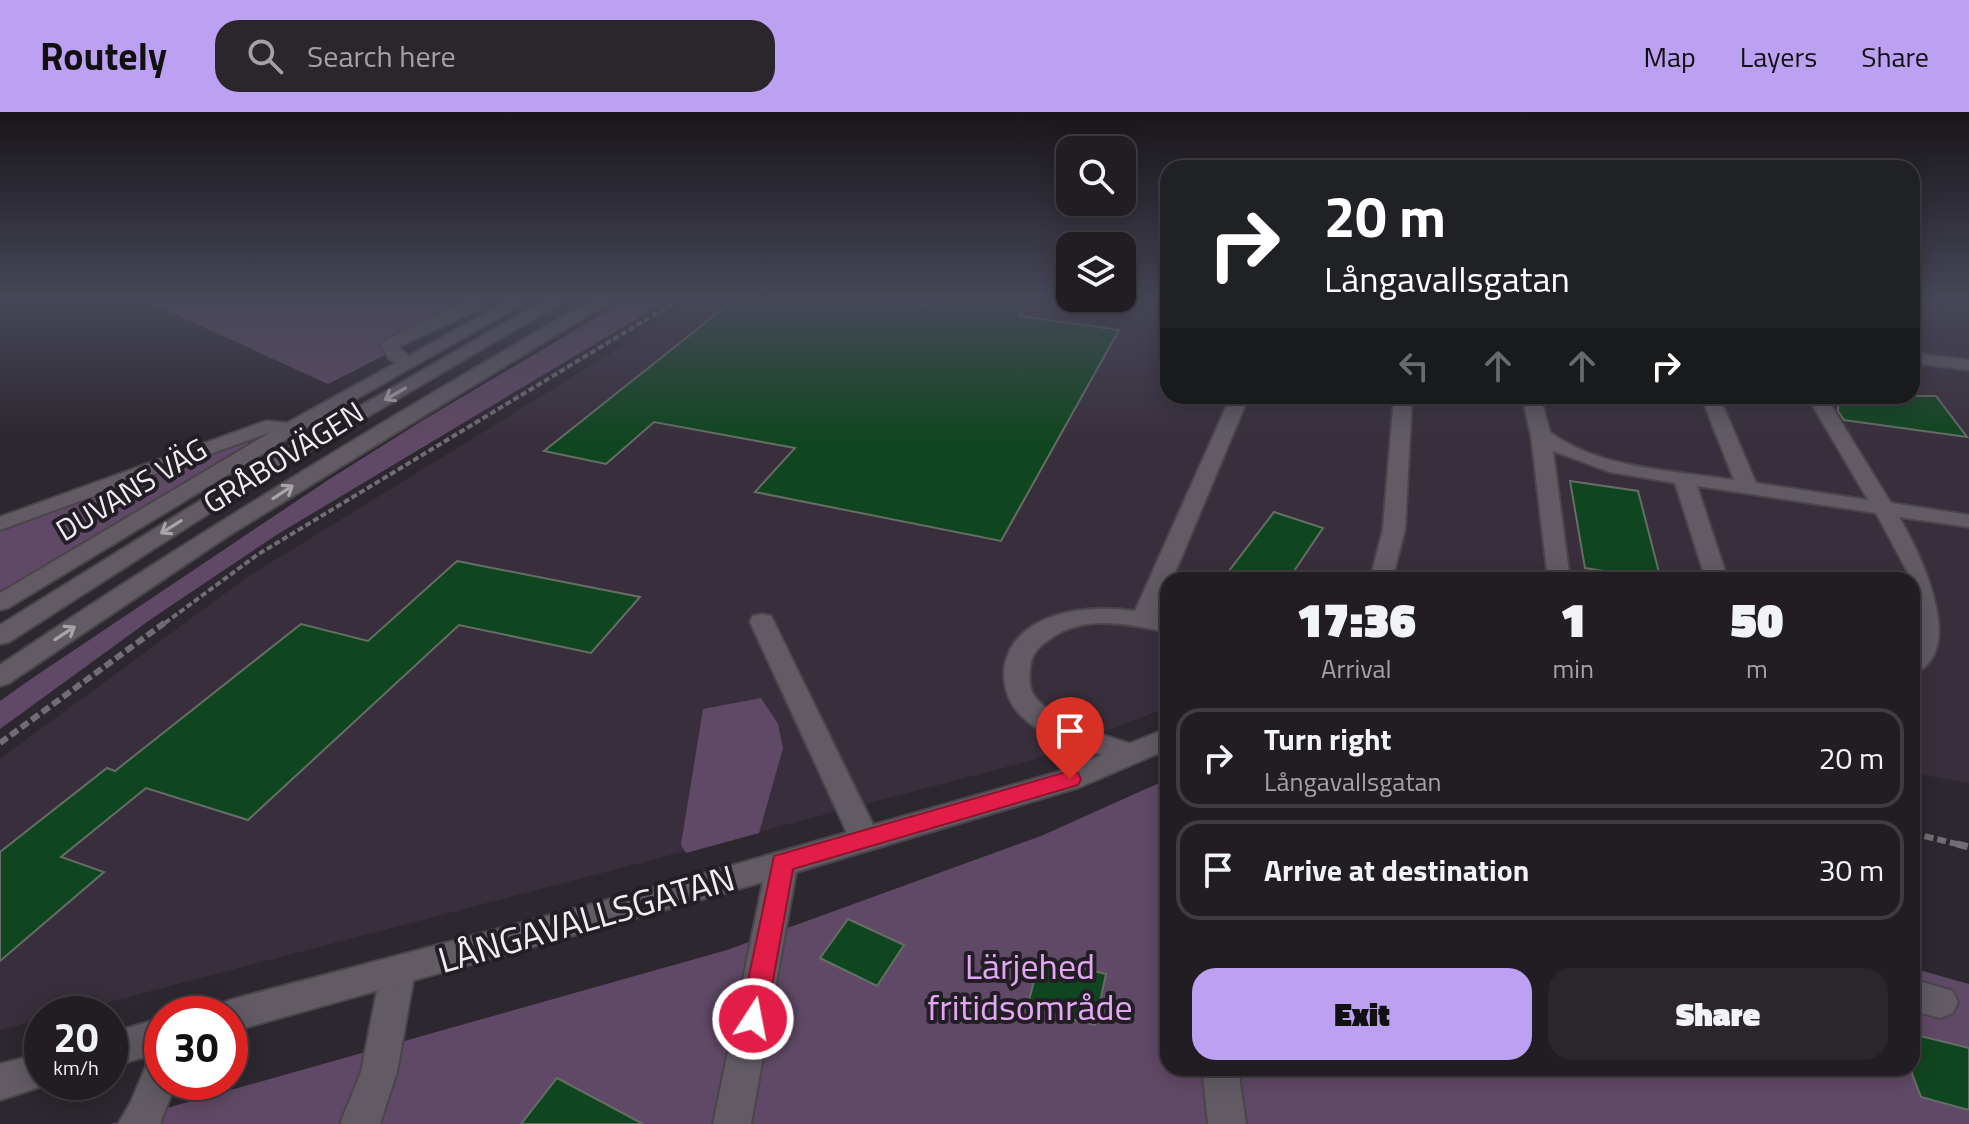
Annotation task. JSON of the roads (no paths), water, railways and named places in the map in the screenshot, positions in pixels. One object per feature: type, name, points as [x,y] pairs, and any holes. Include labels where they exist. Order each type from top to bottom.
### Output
[{"type":"street","points":[[390,346],[395,355],[407,362]]},
{"type":"street","name":"DUVANS VÄG","points":[[0,603],[293,427],[436,346]]},
{"type":"street","name":"GRÅBOVÄGEN","points":[[0,636],[263,470],[477,346]]},
{"type":"street","name":"GRÅBOVÄGEN","points":[[0,677],[298,481],[524,346]]},
{"type":"street","points":[[1920,359],[1961,364],[1969,382]]},
{"type":"street","points":[[1174,572],[1237,404]]},
{"type":"street","points":[[1383,572],[1394,529],[1402,404]]},
{"type":"street","points":[[1533,404],[1541,435],[1558,572]]},
{"type":"street","points":[[1713,404],[1748,488]]},
{"type":"street","points":[[1821,404],[1885,509],[1918,572]]},
{"type":"street","name":"DUVANS VÄG","points":[[0,524],[273,425],[293,427]]},
{"type":"street","points":[[1541,435],[1588,461],[1684,479],[1969,521]]},
{"type":"street","points":[[1684,479],[1714,572]]},
{"type":"street","points":[[1920,576],[1927,589],[1933,616],[1932,645],[1920,661]]},
{"type":"street","points":[[1130,754],[1067,730],[1027,707],[1016,684],[1017,657],[1035,637],[1066,620],[1094,615],[1155,622]]},
{"type":"street","points":[[762,622],[865,839]]},
{"type":"street","name":"LÅNGAVALLSGATAN","points":[[248,1011],[671,896],[1070,779],[1160,741]]},
{"type":"street","points":[[732,1124],[782,862]]},
{"type":"street","points":[[359,1124],[365,1116],[379,1070],[398,971]]},
{"type":"street","points":[[0,1082],[24,1075]]},
{"type":"street","points":[[1221,1076],[1227,1124]]},
{"type":"street","points":[[137,1124],[145,1115],[151,1100]]},
{"type":"park label","name":"Lärjehed fritidsområde","points":[[1030,986]]}]
